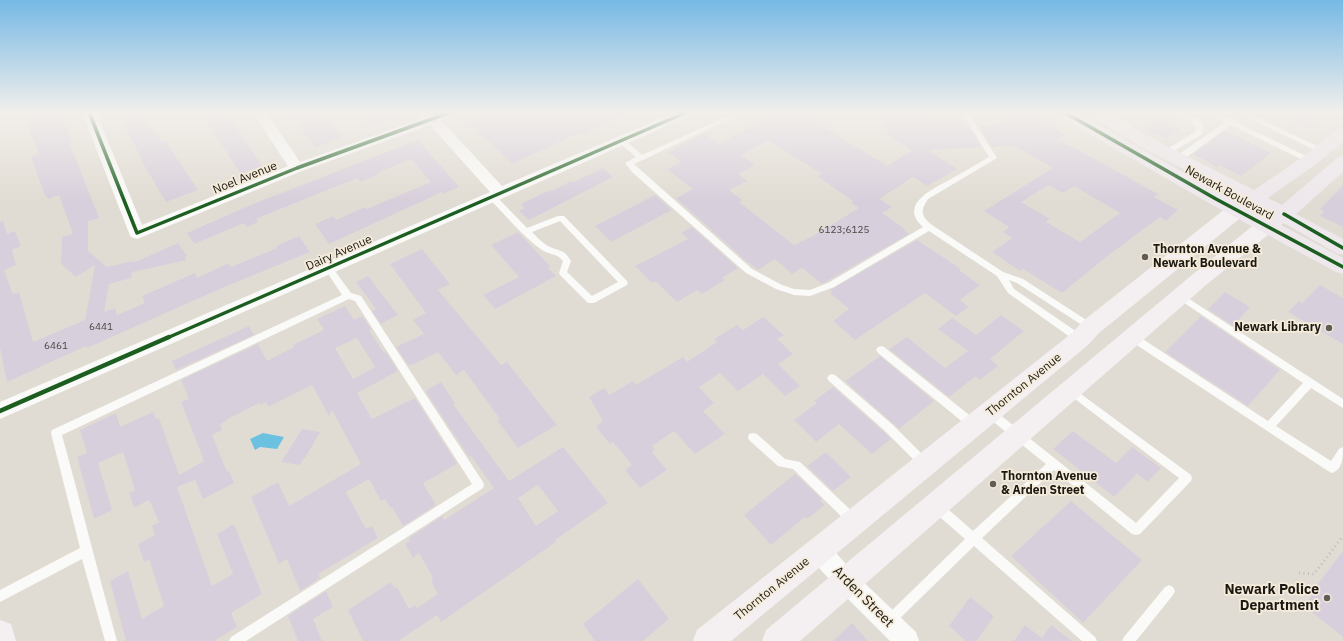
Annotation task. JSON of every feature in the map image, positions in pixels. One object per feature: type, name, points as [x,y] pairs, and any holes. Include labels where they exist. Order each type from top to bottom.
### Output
[{"type":"main road","name":"Newark Boulevard","points":[[1123,142],[1246,204],[1284,214],[1343,248]]},
{"type":"main road","name":"Newark Boulevard","points":[[1145,142],[1173,156],[1246,204],[1267,225],[1343,267]]},
{"type":"main road","name":"Thornton Avenue","points":[[708,641],[1246,204],[1316,155],[1332,142]]},
{"type":"main road","points":[[778,641],[1180,296],[1267,225],[1284,214],[1343,162]]},
{"type":"main road","points":[[0,635],[1,641]]},
{"type":"street","name":"Noel Avenue","points":[[100,142],[136,233],[361,142]]},
{"type":"street","points":[[279,142],[297,168]]},
{"type":"street","points":[[451,142],[495,194]]},
{"type":"street","name":"Dairy Avenue","points":[[0,411],[495,194],[619,142]]},
{"type":"street","name":"Arden Street","points":[[819,551],[847,582],[907,641]]},
{"type":"lane","points":[[622,142],[641,158]]},
{"type":"lane","points":[[676,142],[629,163],[749,271],[779,287],[794,292],[810,293],[831,285],[929,227]]},
{"type":"lane","points":[[985,142],[993,158],[925,197],[919,206],[917,213],[919,219],[1000,274],[1020,281],[1086,333]]},
{"type":"lane","points":[[1173,156],[1188,142]]},
{"type":"lane","points":[[1173,156],[1197,142]]},
{"type":"lane","points":[[1282,142],[1316,155]]},
{"type":"lane","points":[[1293,142],[1316,155]]},
{"type":"lane","points":[[495,194],[527,231],[546,248],[558,251],[564,255],[567,261],[563,273],[591,301],[624,283],[562,218],[527,231]]},
{"type":"lane","points":[[329,268],[348,296]]},
{"type":"lane","points":[[1000,274],[1011,291],[1086,333]]},
{"type":"lane","points":[[111,641],[56,433],[348,296],[358,298],[479,485],[235,641]]},
{"type":"lane","points":[[1180,296],[1343,404]]},
{"type":"lane","points":[[1132,337],[1332,468],[1343,452]]},
{"type":"lane","points":[[881,350],[982,419],[1017,436],[1136,530],[1187,478],[1070,390]]},
{"type":"lane","points":[[832,378],[888,428],[926,465]]},
{"type":"lane","points":[[1269,426],[1310,382]]},
{"type":"lane","points":[[753,437],[782,463],[796,465],[855,522]]},
{"type":"lane","points":[[888,622],[1053,464]]},
{"type":"lane","points":[[936,506],[1091,641]]},
{"type":"lane","points":[[0,596],[86,551]]},
{"type":"lane","points":[[1128,641],[1169,591]]},
{"type":"path","points":[[1300,573],[1314,574],[1343,536]]},
{"type":"water","points":[[263,433],[284,437],[277,449],[260,447],[255,450],[250,439]]},
{"type":"building","points":[[34,142],[69,142],[99,218],[88,221],[88,251],[107,267],[133,261],[133,263],[178,243],[187,256],[185,257],[187,260],[132,272],[131,278],[109,284],[104,312],[115,308],[117,315],[145,303],[142,296],[195,273],[197,278],[229,263],[231,267],[277,248],[276,246],[299,236],[310,252],[222,288],[87,348],[86,346],[7,382],[0,348],[0,222],[3,221],[7,234],[15,231],[21,246],[12,250],[16,265],[4,270],[13,294],[19,292],[33,342],[85,320],[95,265],[76,277],[61,264],[62,237],[73,234],[59,195],[48,199],[44,193],[31,157],[39,154]]},
{"type":"building","points":[[133,142],[166,142],[198,190],[166,202],[144,165]]},
{"type":"building","points":[[220,142],[246,142],[262,166],[241,174]]},
{"type":"building","points":[[312,142],[329,142],[316,147]]},
{"type":"building","points":[[413,142],[420,142],[459,187],[443,194],[442,192],[329,244],[315,224],[333,216],[336,220],[365,207],[367,209],[431,182],[411,159],[377,173],[378,174],[361,182],[358,178],[256,219],[258,222],[247,227],[244,223],[194,244],[187,233],[253,204]]},
{"type":"building","points":[[489,142],[559,142],[512,164]]},
{"type":"building","points":[[689,142],[716,142],[719,144],[723,142],[765,142],[741,155],[755,165],[738,174],[747,181],[729,190],[742,200],[739,202],[794,245],[813,236],[859,208],[851,203],[853,201],[817,176],[822,174],[771,142],[848,142],[887,166],[912,150],[899,142],[978,142],[981,147],[928,150],[957,169],[927,186],[913,177],[879,199],[892,207],[882,213],[905,229],[904,230],[909,234],[822,284],[802,268],[792,274],[775,259],[758,270],[747,262],[676,198],[693,189],[667,169],[681,162],[668,152]]},
{"type":"building","points":[[989,142],[1063,142],[1158,194],[1154,197],[1178,210],[1166,221],[1160,217],[1110,254],[1062,293],[1023,269],[1020,271],[992,252],[1012,238],[1003,232],[1009,227],[984,211],[1053,168],[1013,145],[992,147]],"holes":[[[1048,185],[1063,193],[1074,186],[1120,213],[1080,242],[1046,222],[1050,219],[1021,202]]]},
{"type":"building","points":[[1210,142],[1248,142],[1271,153],[1241,176],[1220,165],[1217,167],[1193,154]]},
{"type":"building","points":[[603,168],[613,177],[529,220],[519,211],[525,208],[521,204]]},
{"type":"building","points":[[1343,185],[1343,227],[1320,216],[1324,211],[1320,209]]},
{"type":"building","points":[[655,195],[672,210],[611,242],[595,226]]},
{"type":"building","points":[[692,227],[738,268],[722,278],[725,280],[702,294],[697,290],[677,302],[655,281],[652,283],[635,266],[688,239],[681,233]]},
{"type":"building","points":[[518,232],[551,267],[548,268],[556,276],[495,309],[483,295],[519,277],[491,245]]},
{"type":"building","points":[[917,240],[961,269],[959,270],[980,285],[960,300],[969,307],[956,316],[925,293],[855,340],[833,321],[849,309],[830,293],[832,292],[830,290]]},
{"type":"building","points":[[422,249],[450,284],[438,290],[501,365],[507,362],[557,425],[518,448],[497,420],[500,419],[464,370],[456,375],[438,352],[412,365],[408,365],[396,347],[424,334],[413,320],[426,313],[390,264]]},
{"type":"building","points":[[368,276],[398,315],[381,324],[372,311],[376,309],[356,282]]},
{"type":"building","name":"Newark Library","points":[[1320,285],[1343,298],[1343,344],[1288,312],[1299,301],[1302,303]]},
{"type":"building","points":[[1225,292],[1250,307],[1233,326],[1208,309]]},
{"type":"building","points":[[345,306],[354,320],[362,316],[384,353],[386,352],[398,371],[357,393],[372,419],[415,398],[457,464],[423,483],[436,505],[403,526],[392,507],[390,508],[385,499],[381,501],[369,479],[346,492],[366,529],[372,526],[378,538],[318,574],[320,578],[300,591],[287,559],[279,564],[251,497],[278,482],[289,506],[361,464],[332,410],[329,416],[312,385],[268,407],[266,402],[260,405],[259,403],[220,424],[222,430],[212,435],[227,472],[229,471],[234,483],[203,499],[195,480],[177,487],[212,586],[233,574],[217,534],[234,524],[262,594],[231,613],[237,627],[214,641],[126,641],[110,581],[128,571],[142,619],[164,606],[149,559],[144,562],[138,544],[155,535],[152,526],[159,522],[149,500],[134,508],[129,493],[135,490],[123,452],[98,463],[112,510],[94,519],[77,457],[87,453],[80,430],[116,413],[120,427],[153,412],[156,419],[159,418],[179,475],[204,461],[181,402],[189,399],[181,380],[258,344],[267,361],[294,347],[293,345],[324,330],[317,319]],"holes":[[[357,338],[375,367],[353,379],[335,348]]]},
{"type":"building","points":[[1001,315],[1024,331],[990,359],[998,366],[980,380],[976,376],[949,397],[889,349],[907,337],[945,368],[968,351],[938,329],[952,318],[976,335]]},
{"type":"building","points":[[1201,316],[1280,370],[1248,406],[1165,352]]},
{"type":"building","points":[[763,317],[784,335],[777,339],[793,354],[778,364],[800,386],[785,396],[763,374],[738,391],[720,373],[699,387],[714,403],[703,411],[725,434],[695,454],[674,431],[652,446],[655,450],[652,452],[667,470],[640,488],[625,470],[632,465],[613,442],[610,444],[596,427],[603,421],[589,397],[604,388],[609,395],[633,381],[636,385],[683,357],[687,362],[717,342],[714,339],[737,325],[743,330]]},
{"type":"building","points":[[249,326],[254,335],[176,370],[172,361]]},
{"type":"building","points":[[880,356],[934,401],[899,429],[845,381]]},
{"type":"building","points":[[441,382],[455,403],[453,404],[509,481],[563,447],[608,503],[555,540],[556,542],[441,622],[437,615],[398,641],[363,641],[348,610],[391,582],[394,588],[397,587],[409,609],[415,605],[417,608],[438,594],[431,581],[433,578],[419,553],[413,558],[405,544],[410,541],[409,538],[442,516],[444,520],[494,488],[471,456],[469,457],[426,392],[428,389]],"holes":[[[538,485],[558,511],[536,526],[518,498]]]},
{"type":"building","points":[[833,387],[891,439],[872,454],[839,424],[816,442],[794,420],[817,403],[814,401]]},
{"type":"building","points":[[302,429],[320,432],[300,465],[281,462]]},
{"type":"building","points":[[1073,431],[1116,463],[1132,447],[1161,468],[1148,482],[1137,474],[1114,497],[1053,449]]},
{"type":"building","points":[[826,452],[851,477],[833,491],[807,466]]},
{"type":"building","points":[[795,474],[822,499],[820,500],[825,505],[807,519],[805,517],[771,545],[744,515]]},
{"type":"building","points":[[1071,501],[1142,560],[1083,623],[1011,556]]},
{"type":"building","name":"Newark Police Department","points":[[1343,551],[1343,637],[1304,606],[1316,590],[1314,589]]},
{"type":"building","points":[[638,579],[669,619],[643,641],[595,641],[583,624]]},
{"type":"building","points":[[326,591],[333,607],[313,619],[322,641],[298,641],[288,616]]},
{"type":"building","points":[[970,597],[994,616],[977,641],[966,641],[949,626]]},
{"type":"building","points":[[852,623],[868,641],[833,641]]},
{"type":"building","points":[[1025,625],[1042,638],[1051,625],[1072,641],[1014,641]]},
{"type":"cycle path","points":[[101,142],[137,233],[297,168],[369,142]]},
{"type":"cycle path","points":[[0,411],[618,142]]},
{"type":"cycle path","points":[[1116,142],[1216,199],[1343,267]]},
{"type":"cycle path","points":[[1284,214],[1343,248]]},
{"type":"place","name":"Thornton Avenue & Newark Boulevard","points":[[1145,257]]},
{"type":"place","name":"Newark Library","points":[[1329,328]]},
{"type":"place","name":"Thornton Avenue & Arden Street","points":[[993,484]]},
{"type":"place","name":"Newark Police Department","points":[[1327,598]]}]
